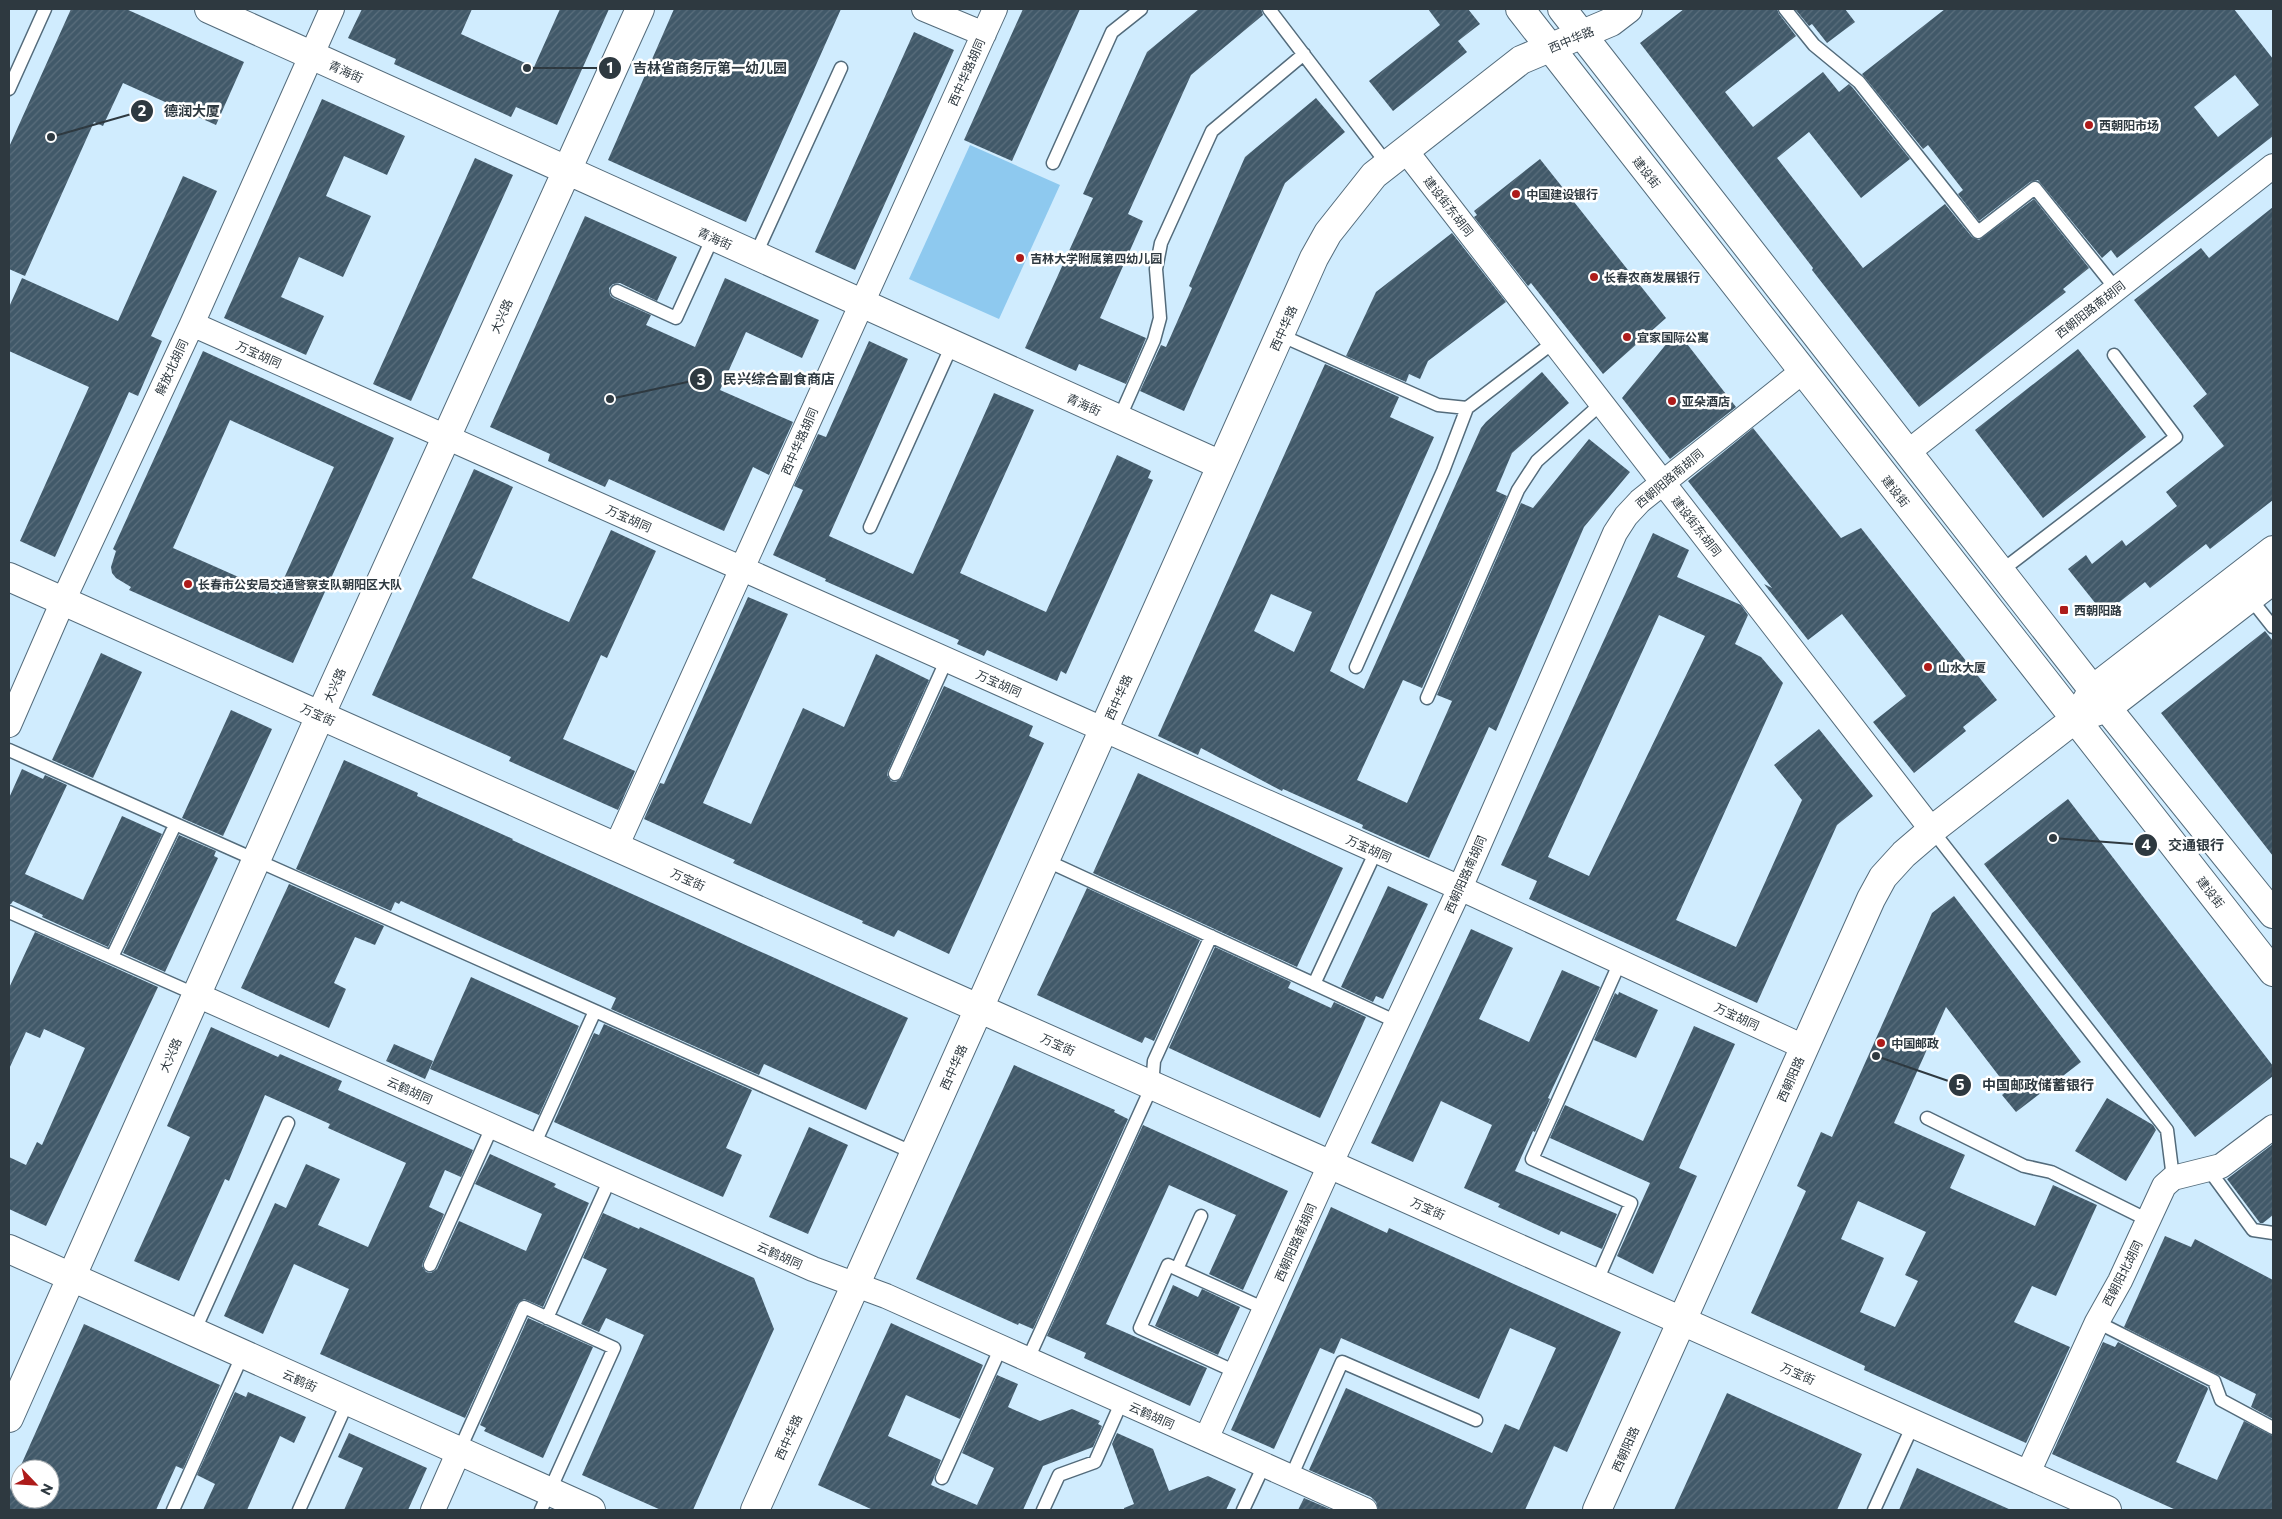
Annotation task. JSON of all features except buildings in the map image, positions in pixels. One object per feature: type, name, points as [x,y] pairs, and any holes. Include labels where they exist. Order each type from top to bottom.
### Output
[{"type":"street","name":"青海街","points":[[209,9],[1222,465]]},
{"type":"street","name":"解放北胡同","points":[[9,725],[63,601],[192,324],[332,9]]},
{"type":"street","name":"大兴路","points":[[9,1418],[320,716],[640,9]]},
{"type":"street","points":[[924,9],[984,34]]},
{"type":"street","name":"西中华路胡同","points":[[616,847],[995,9]]},
{"type":"street","name":"建设街","points":[[1520,9],[2273,972]]},
{"type":"street","points":[[1562,9],[2100,698],[2273,914]]},
{"type":"street","name":"西中华路","points":[[755,1510],[1314,258],[1328,233],[1374,175],[1521,60],[1611,22],[1628,9]]},
{"type":"street","name":"建设街东胡同","points":[[1397,158],[1554,342],[1932,830]]},
{"type":"street","name":"西朝阳路南胡同","points":[[1908,452],[2273,166]]},
{"type":"street","name":"万宝胡同","points":[[192,324],[1460,888],[1804,1047]]},
{"type":"street","name":"西朝阳路南胡同","points":[[1206,1439],[1330,1165],[1460,888],[1614,533],[1640,501],[1662,482],[1803,371]]},
{"type":"street","name":"西朝阳路","points":[[1597,1510],[1804,1047],[1871,899],[1883,877],[1904,854],[1932,830],[2075,719],[2273,550]]},
{"type":"street","name":"万宝街","points":[[9,577],[2106,1510]]},
{"type":"street","name":"西朝阳路","points":[[2100,698],[2250,598],[2273,580]]},
{"type":"street","name":"云鹤胡同","points":[[197,995],[812,1269],[886,1296],[1365,1510]]},
{"type":"street","points":[[2174,1178],[2222,1166],[2273,1126]]},
{"type":"street","name":"西朝阳北胡同","points":[[2027,1475],[2097,1322],[2120,1281],[2164,1186],[2174,1178]]},
{"type":"street","name":"云鹤街","points":[[9,1249],[459,1451],[546,1501],[591,1510]]},
{"type":"street","points":[[433,1510],[459,1451]]},
{"type":"lane","points":[[9,89],[45,9]]},
{"type":"lane","points":[[1053,163],[1112,32],[1141,9]]},
{"type":"lane","points":[[1269,9],[1304,54],[1397,158]]},
{"type":"lane","points":[[1785,9],[1814,45],[1860,82],[1978,232],[2035,188],[2116,289]]},
{"type":"lane","points":[[1119,420],[1154,340],[1160,318],[1156,269],[1161,244],[1212,131],[1304,54]]},
{"type":"lane","points":[[756,256],[841,68]]},
{"type":"lane","points":[[616,290],[676,318],[713,237]]},
{"type":"lane","points":[[1280,335],[1438,405],[1467,408]]},
{"type":"lane","points":[[1356,667],[1443,471],[1467,408],[1554,342]]},
{"type":"lane","points":[[870,526],[952,345]]},
{"type":"lane","points":[[2001,571],[2176,437],[2114,355]]},
{"type":"lane","points":[[1427,698],[1518,490],[1537,461],[1602,403]]},
{"type":"lane","points":[[2250,598],[2273,627]]},
{"type":"lane","points":[[895,774],[946,660]]},
{"type":"lane","points":[[9,750],[914,1153]]},
{"type":"lane","points":[[112,958],[175,825]]},
{"type":"lane","points":[[1932,830],[1964,867],[2167,1130],[2174,1178]]},
{"type":"lane","points":[[1314,984],[1376,851]]},
{"type":"lane","points":[[1046,860],[1397,1022]]},
{"type":"lane","points":[[9,912],[197,995]]},
{"type":"lane","points":[[1028,1359],[1152,1086],[1154,1061],[1211,936]]},
{"type":"lane","points":[[1596,1283],[1631,1203],[1532,1159],[1620,962]]},
{"type":"lane","points":[[534,1145],[594,1011]]},
{"type":"lane","points":[[1927,1118],[2024,1166],[2051,1172],[2148,1220]]},
{"type":"lane","points":[[194,1332],[288,1123]]},
{"type":"lane","points":[[430,1265],[492,1126]]},
{"type":"lane","points":[[2209,1170],[2253,1230],[2273,1233]]},
{"type":"lane","points":[[548,1318],[610,1179]]},
{"type":"lane","points":[[1177,1270],[1201,1216]]},
{"type":"lane","points":[[1236,1372],[1140,1328],[1168,1265],[1265,1309]]},
{"type":"lane","points":[[459,1451],[524,1307],[614,1348],[546,1501]]},
{"type":"lane","points":[[2097,1322],[2214,1381],[2221,1400],[2273,1428]]},
{"type":"lane","points":[[942,1478],[1001,1347]]},
{"type":"lane","points":[[173,1510],[243,1354]]},
{"type":"lane","points":[[1290,1477],[1342,1362],[1476,1420]]},
{"type":"lane","points":[[299,1510],[348,1401]]},
{"type":"lane","points":[[1043,1510],[1059,1475],[1095,1462],[1122,1401]]},
{"type":"lane","points":[[1874,1510],[1913,1424]]},
{"type":"lane","points":[[1244,1510],[1264,1465]]},
{"type":"shaded area","points":[[970,145],[1060,185],[999,319],[909,279]]},
{"type":"place","name":"吉林省商务厅第一幼儿园","points":[[527,68]]},
{"type":"place","name":"西朝阳市场","points":[[2089,125]]},
{"type":"place","name":"德润大厦","points":[[51,137]]},
{"type":"place","name":"中国建设银行","points":[[1516,194]]},
{"type":"place","name":"吉林大学附属第四幼儿园","points":[[1020,258]]},
{"type":"place","name":"长春农商发展银行","points":[[1594,277]]},
{"type":"place","name":"宜家国际公寓","points":[[1627,337]]},
{"type":"place","name":"民兴综合副食商店","points":[[610,399]]},
{"type":"place","name":"亚朵酒店","points":[[1672,401]]},
{"type":"place","name":"长春市公安局交通警察支队朝阳区大队","points":[[188,584]]},
{"type":"place","name":"西朝阳路","points":[[2064,610]]},
{"type":"place","name":"山水大厦","points":[[1928,667]]},
{"type":"place","name":"交通银行","points":[[2053,838]]},
{"type":"place","name":"中国邮政","points":[[1881,1043]]},
{"type":"place","name":"中国邮政储蓄银行","points":[[1876,1056]]}]
